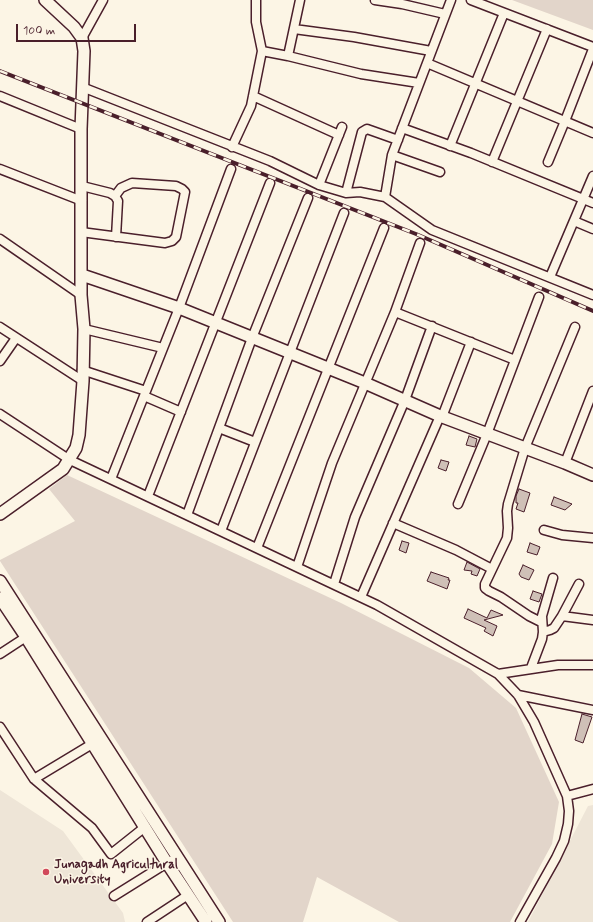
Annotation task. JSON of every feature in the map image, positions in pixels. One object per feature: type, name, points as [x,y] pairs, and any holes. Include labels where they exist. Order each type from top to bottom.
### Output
[{"type":"street","points":[[0,514],[63,469],[70,460],[76,448],[79,435],[83,381],[82,370],[84,328],[81,232],[81,128],[84,51],[82,38],[74,27],[45,0]]},
{"type":"street","points":[[82,38],[103,0]]},
{"type":"street","points":[[232,147],[251,106],[262,51],[256,22],[256,0]]},
{"type":"street","points":[[288,56],[300,0]]},
{"type":"street","points":[[375,0],[402,4],[445,14]]},
{"type":"street","points":[[385,197],[392,155],[451,0]]},
{"type":"street","points":[[471,0],[593,48],[548,162]]},
{"type":"street","points":[[450,146],[504,13]]},
{"type":"street","points":[[294,29],[354,37],[432,51]]},
{"type":"street","points":[[492,162],[547,29]]},
{"type":"street","points":[[262,51],[361,74],[419,83]]},
{"type":"street","points":[[427,63],[593,133]]},
{"type":"street","points":[[82,87],[270,161],[319,185],[346,193],[360,192],[385,197],[432,230],[593,294]]},
{"type":"street","points":[[0,96],[81,128]]},
{"type":"street","points":[[253,96],[340,131],[319,185]]},
{"type":"street","points":[[402,128],[492,162],[593,203]]},
{"type":"street","points":[[346,193],[362,132],[368,129],[398,140]]},
{"type":"street","points":[[392,155],[440,172]]},
{"type":"street","points":[[0,169],[82,200]]},
{"type":"street","points":[[111,479],[179,308],[231,169]]},
{"type":"street","points":[[550,277],[593,176]]},
{"type":"street","points":[[81,232],[165,243],[172,241],[176,237],[185,192],[182,189],[176,186],[132,183],[121,188],[116,196]]},
{"type":"street","points":[[148,496],[270,183]]},
{"type":"street","points":[[82,186],[116,196],[118,201],[116,237]]},
{"type":"street","points":[[188,515],[252,338],[308,198]]},
{"type":"street","points":[[221,531],[344,214]]},
{"type":"street","points":[[574,221],[593,229]]},
{"type":"street","points":[[257,548],[384,228]]},
{"type":"street","points":[[1,240],[82,295]]},
{"type":"street","points":[[297,567],[332,463],[395,312],[420,243]]},
{"type":"street","points":[[82,276],[179,308],[215,324],[329,368],[441,416],[593,475]]},
{"type":"street","points":[[458,504],[487,434],[539,297]]},
{"type":"street","points":[[395,312],[515,360]]},
{"type":"street","points":[[334,584],[354,517],[405,400],[432,326]]},
{"type":"street","points":[[0,327],[83,381]]},
{"type":"street","points":[[541,622],[523,613],[507,601],[488,591],[486,588],[487,579],[507,538],[508,504],[525,448],[575,327]]},
{"type":"street","points":[[84,328],[163,348]]},
{"type":"street","points":[[0,361],[16,338]]},
{"type":"street","points":[[361,597],[441,416],[471,342]]},
{"type":"street","points":[[82,370],[145,394],[181,412]]},
{"type":"street","points":[[565,463],[593,391]]},
{"type":"street","points":[[0,414],[70,460],[361,597],[498,674],[518,695],[534,722],[567,796],[568,818],[564,841],[520,922]]},
{"type":"street","points":[[219,428],[255,442]]},
{"type":"street","points":[[393,523],[456,550],[492,569]]},
{"type":"street","points":[[544,530],[562,535],[593,538]]},
{"type":"street","points":[[531,668],[543,632],[541,622],[542,616],[553,578]]},
{"type":"street","points":[[0,580],[30,634],[97,741],[127,798],[206,922]]},
{"type":"street","points":[[543,632],[554,628],[579,584]]},
{"type":"street","points":[[0,598],[30,634]]},
{"type":"street","points":[[562,616],[593,620]]},
{"type":"street","points":[[0,654],[30,634]]},
{"type":"street","points":[[498,674],[558,665],[593,665]]},
{"type":"street","points":[[518,695],[593,710]]},
{"type":"street","points":[[0,727],[34,779],[92,828],[111,854],[145,827]]},
{"type":"street","points":[[34,779],[97,741]]},
{"type":"street","points":[[97,741],[137,792],[220,922]]},
{"type":"street","points":[[567,796],[593,790]]},
{"type":"street","points":[[127,798],[137,792]]},
{"type":"street","points":[[114,896],[178,857]]},
{"type":"street","points":[[147,922],[188,895]]},
{"type":"shaded area","points":[[512,0],[593,0],[593,30]]},
{"type":"shaded area","points":[[67,475],[341,603],[469,668],[516,708],[559,802],[552,844],[510,922],[399,922],[317,877],[303,922],[233,922],[0,561],[75,521],[49,489]]},
{"type":"shaded area","name":"Junagadh Agricultural University","points":[[0,790],[63,831],[123,913],[125,922],[0,922]]},
{"type":"shaded area","points":[[593,805],[593,922],[528,922],[588,806]]},
{"type":"building","points":[[469,436],[477,439],[475,447],[466,445]]},
{"type":"building","points":[[441,460],[449,462],[446,471],[438,468]]},
{"type":"building","points":[[519,489],[530,493],[524,512],[516,509],[518,503],[516,503],[516,496]]},
{"type":"building","points":[[554,497],[572,504],[565,510],[551,505]]},
{"type":"building","points":[[402,541],[409,543],[406,553],[399,550]]},
{"type":"building","points":[[530,543],[540,547],[537,555],[527,552]]},
{"type":"building","points":[[467,562],[480,569],[477,576],[471,574],[472,571],[464,570]]},
{"type":"building","points":[[523,565],[534,570],[529,580],[521,577],[519,574]]},
{"type":"building","points":[[431,572],[449,578],[448,580],[450,580],[447,589],[427,581]]},
{"type":"building","points":[[533,591],[542,594],[539,602],[530,599]]},
{"type":"building","points":[[468,609],[487,618],[491,610],[503,615],[484,620],[497,626],[493,636],[484,631],[486,628],[464,618]]},
{"type":"building","points":[[582,714],[592,717],[583,743],[575,740]]},
{"type":"railway","points":[[0,71],[416,234],[593,311]]},
{"type":"place","name":"Junagadh Agricultural University","points":[[46,872]]}]
